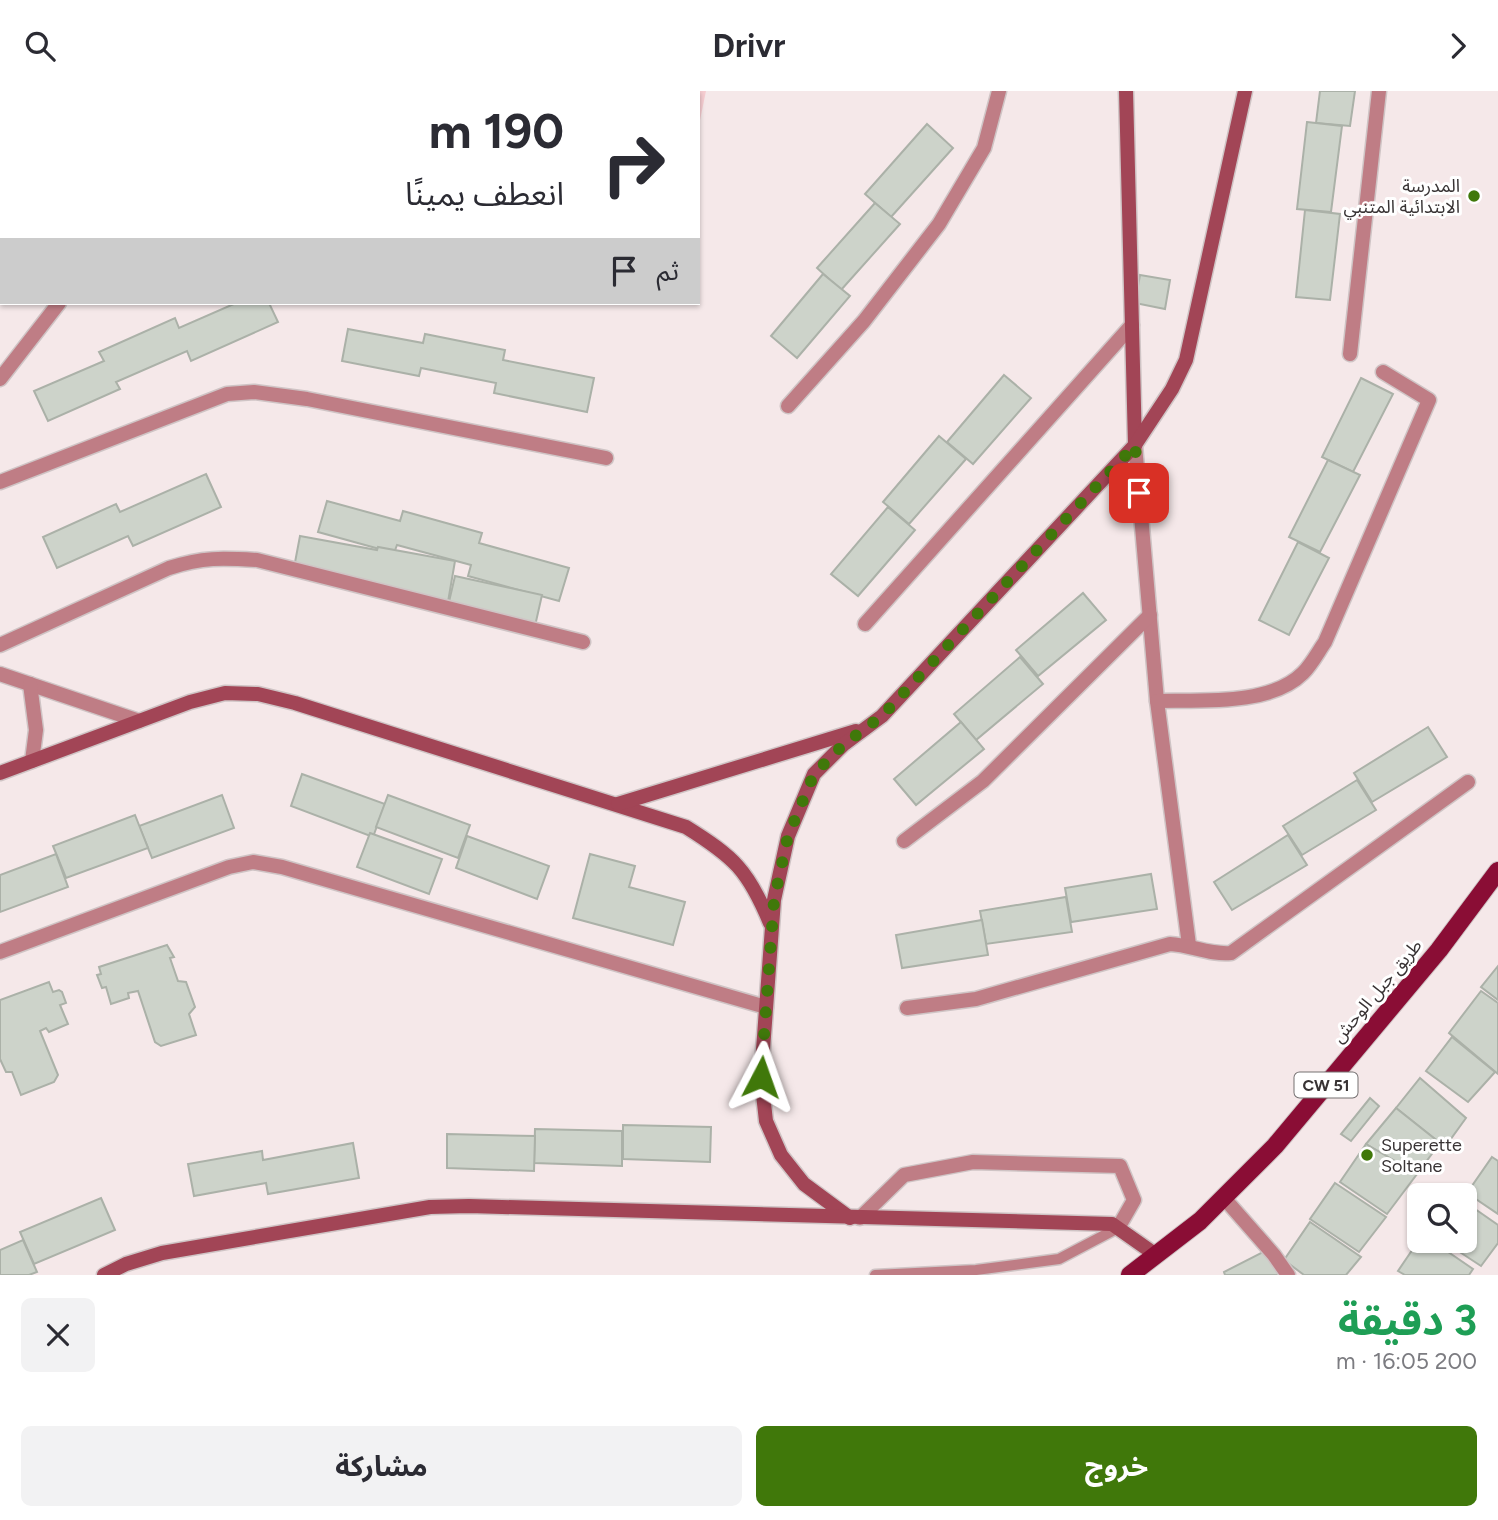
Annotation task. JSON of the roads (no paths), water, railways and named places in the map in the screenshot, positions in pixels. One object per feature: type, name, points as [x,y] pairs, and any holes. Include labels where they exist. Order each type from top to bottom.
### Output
[{"type":"main road","points":[[1126,91],[1135,445]]},
{"type":"main road","points":[[855,1218],[804,1184],[781,1155],[766,1121],[761,1077],[774,900],[788,836],[814,774],[843,745],[882,716],[1135,445],[1172,389],[1186,360],[1245,91]]},
{"type":"main road","points":[[0,773],[190,702],[225,693],[258,694],[295,703],[686,827],[717,846],[739,866],[751,883],[772,928]]},
{"type":"main road","points":[[617,805],[867,727]]},
{"type":"main road","name":"طريق جبل الوحش","points":[[1130,1275],[1200,1221],[1275,1146],[1439,950],[1498,871]]},
{"type":"main road","points":[[104,1275],[126,1264],[162,1253],[430,1207],[469,1206],[1112,1224],[1156,1255]]},
{"type":"street","points":[[788,406],[864,321],[939,225],[984,148],[999,91]]},
{"type":"street","points":[[1350,354],[1379,91]]},
{"type":"street","points":[[0,379],[57,305]]},
{"type":"street","points":[[865,624],[1132,325]]},
{"type":"street","points":[[1157,701],[1243,698],[1279,689],[1303,673],[1325,642],[1429,400],[1383,372]]},
{"type":"street","points":[[0,482],[227,394],[254,392],[307,399],[606,459]]},
{"type":"street","points":[[1135,445],[1157,701],[1189,945]]},
{"type":"street","points":[[0,645],[169,568],[196,559],[225,558],[257,560],[583,642]]},
{"type":"street","points":[[904,841],[984,781],[1150,615]]},
{"type":"street","points":[[0,674],[139,721]]},
{"type":"street","points":[[30,684],[36,730],[32,761]]},
{"type":"street","points":[[907,1008],[976,999],[1170,944],[1189,945],[1216,954],[1231,953],[1468,782]]},
{"type":"street","points":[[0,952],[229,867],[253,862],[282,867],[766,1007]]},
{"type":"street","points":[[855,1218],[904,1175],[973,1162],[1120,1166],[1134,1200],[1118,1229]]},
{"type":"street","points":[[1224,1198],[1288,1275]]},
{"type":"lane","points":[[875,1275],[976,1270],[1059,1259],[1118,1229]]},
{"type":"place","name":"المدرسة الابتدائية المتنبي","points":[[1474,196]]},
{"type":"place","name":"Superette Soltane","points":[[1367,1155]]}]
